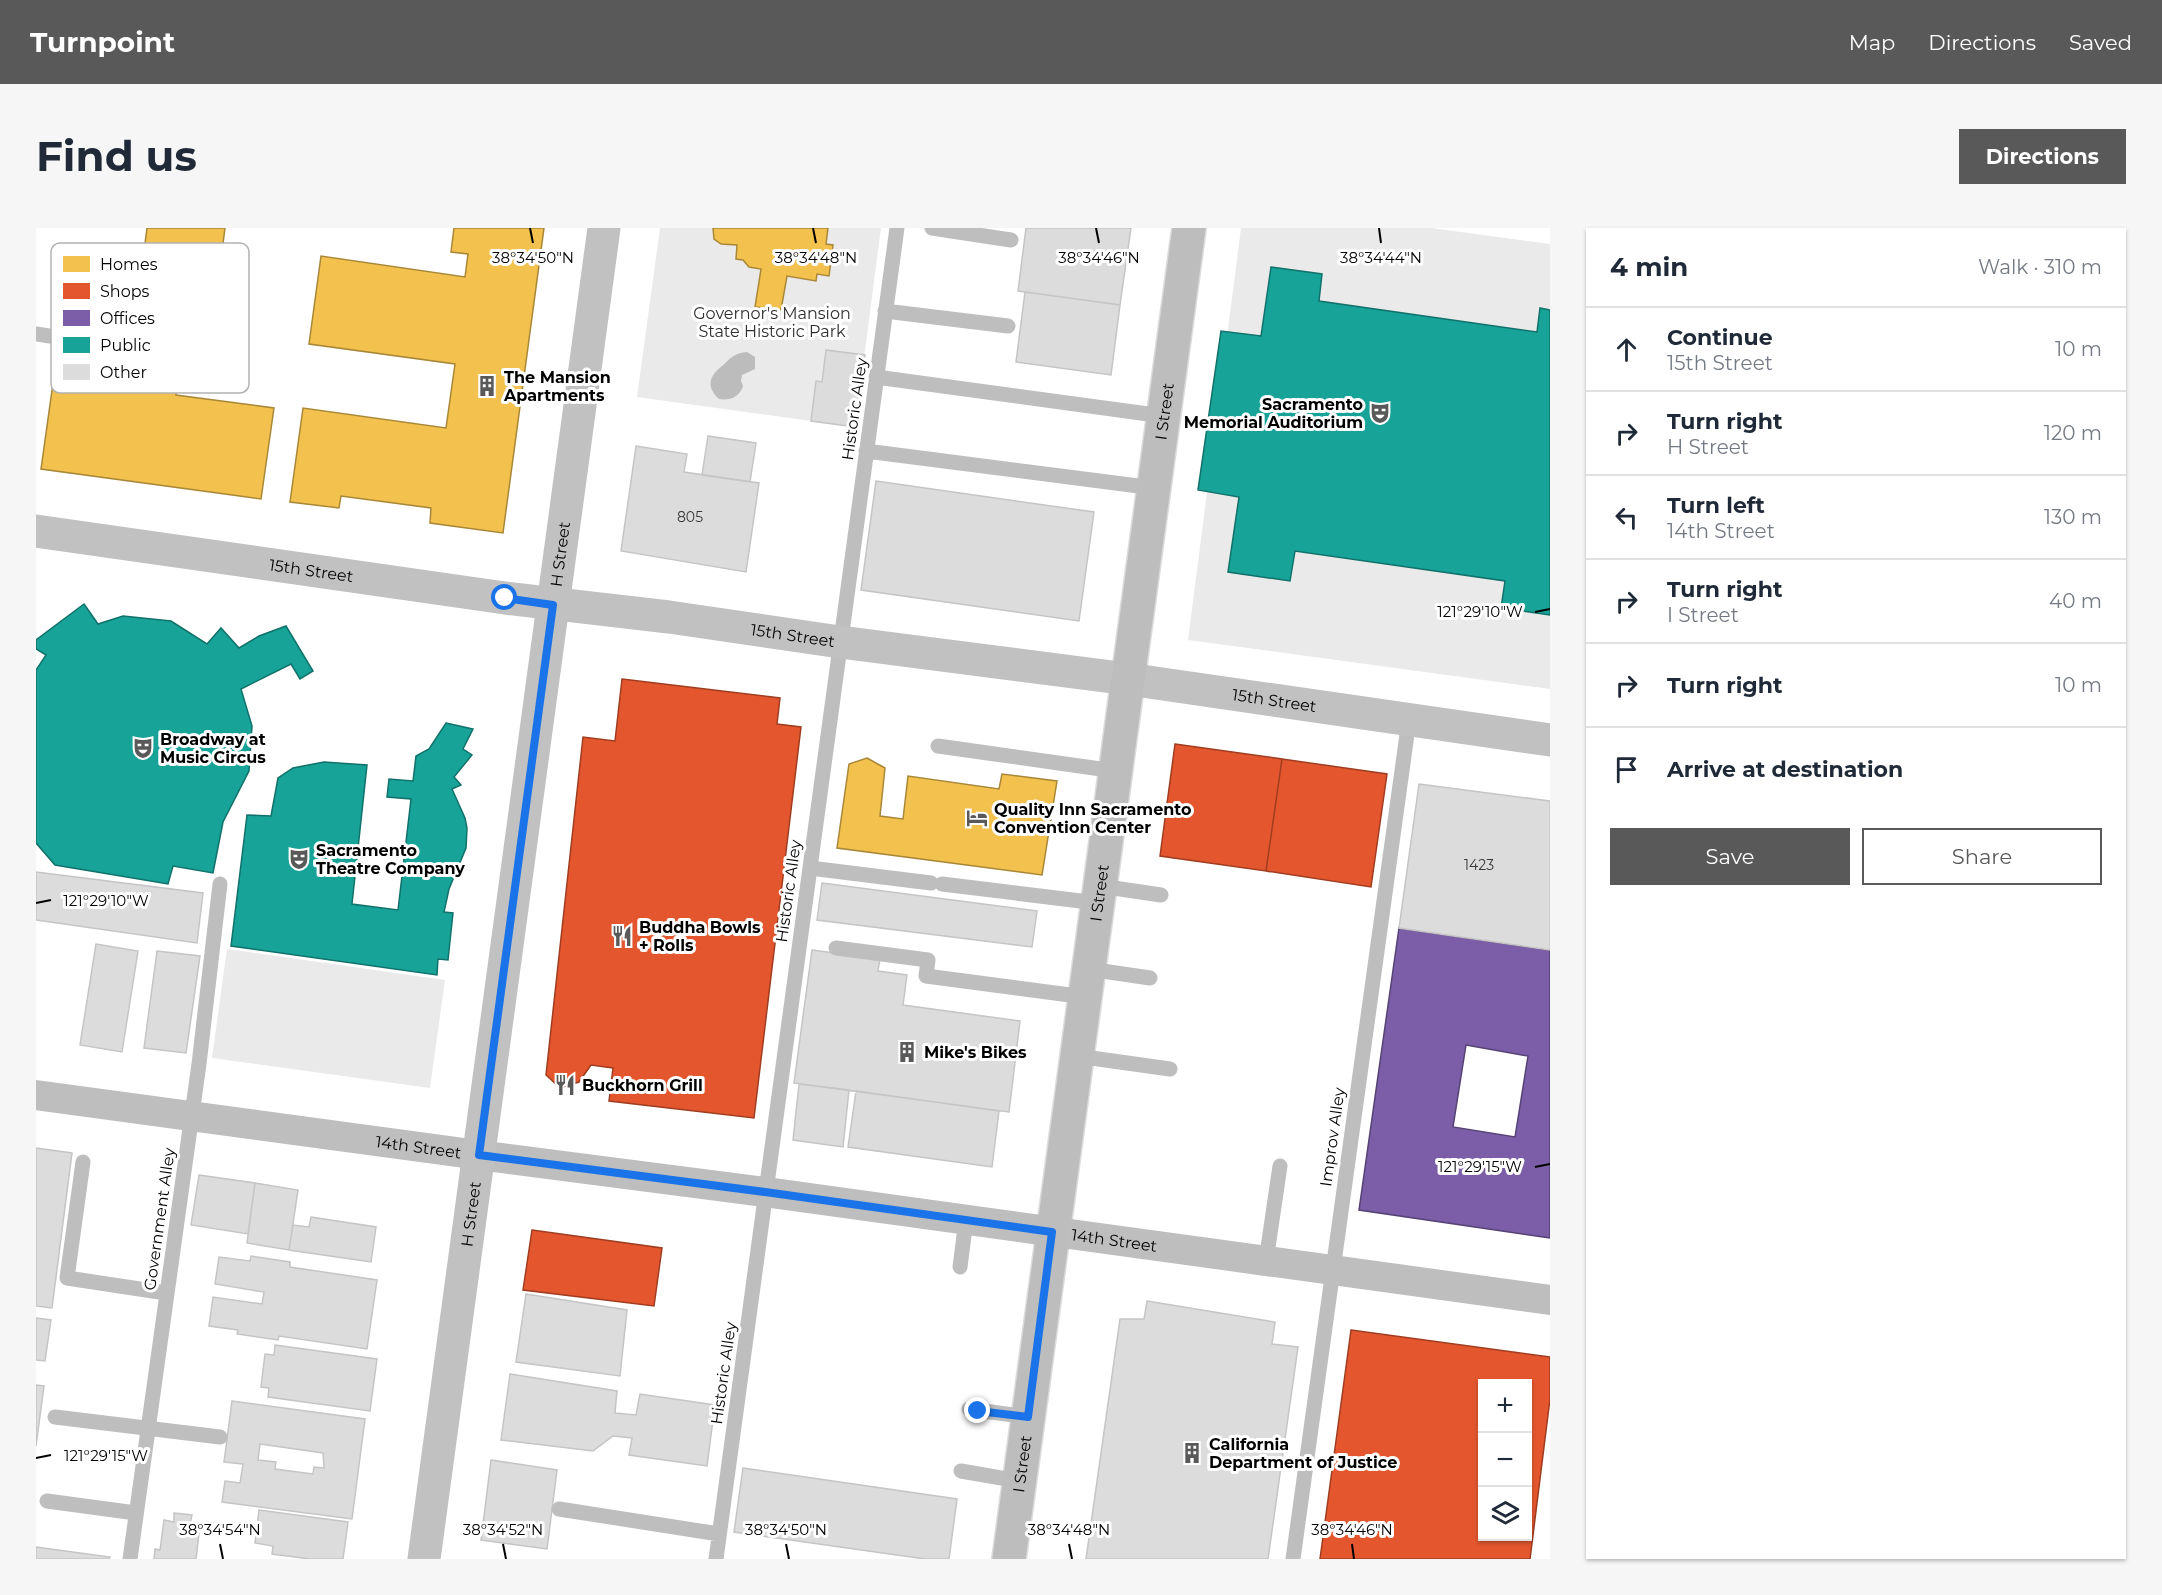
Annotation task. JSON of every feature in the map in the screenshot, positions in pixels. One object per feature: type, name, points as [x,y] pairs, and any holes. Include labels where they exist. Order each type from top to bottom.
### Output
[{"type":"main road","name":"H Street","points":[[424,1559],[604,228]]},
{"type":"main road","name":"I Street","points":[[1009,1559],[1189,228]]},
{"type":"main road","name":"15th Street","points":[[36,531],[553,605],[669,617],[840,642],[1128,679],[1550,740]]},
{"type":"street","name":"14th Street","points":[[36,1095],[1550,1300]]},
{"type":"lane","name":"Historic Alley","points":[[716,1559],[719,1534],[740,1436],[765,1192],[897,228]]},
{"type":"lane","points":[[932,228],[1011,240]]},
{"type":"lane","points":[[885,311],[1008,327]]},
{"type":"lane","points":[[36,334],[51,336]]},
{"type":"lane","points":[[876,377],[1164,416]]},
{"type":"lane","points":[[866,451],[1154,488]]},
{"type":"lane","name":"Improv Alley","points":[[1293,1559],[1409,720]]},
{"type":"lane","points":[[938,746],[1115,771]]},
{"type":"lane","points":[[810,868],[937,883],[1099,895],[1161,895]]},
{"type":"lane","name":"Government Alley","points":[[130,1559],[192,1116],[220,884]]},
{"type":"lane","points":[[836,948],[928,960],[926,976],[1087,983],[1150,978]]},
{"type":"lane","points":[[1077,1056],[1170,1069]]},
{"type":"lane","points":[[83,1162],[67,1278],[166,1293]]},
{"type":"lane","points":[[1266,1261],[1280,1166]]},
{"type":"lane","points":[[960,1267],[966,1220]]},
{"type":"lane","points":[[969,1409],[1028,1417]]},
{"type":"lane","points":[[55,1417],[220,1437]]},
{"type":"lane","points":[[961,1471],[1019,1481]]},
{"type":"lane","points":[[47,1501],[136,1513]]},
{"type":"lane","points":[[559,1509],[719,1534]]},
{"type":"green space","name":"Governor's Mansion State Historic Park","points":[[660,228],[881,228],[855,427],[637,397]]},
{"type":"green space","points":[[1241,228],[1431,228],[1550,244],[1550,689],[1188,640]]},
{"type":"green space","points":[[227,949],[445,980],[430,1088],[212,1058]]},
{"type":"shaded area","points":[[747,352],[755,357],[755,369],[742,375],[742,390],[737,395],[730,399],[719,399],[711,386],[714,374],[733,356]]},
{"type":"building: Homes","points":[[147,228],[225,228],[223,243],[145,243]]},
{"type":"building: Homes","name":"The Mansion Apartments","points":[[454,228],[544,228],[503,533],[430,523],[431,508],[341,496],[339,508],[290,502],[303,408],[446,428],[455,364],[309,344],[321,256],[465,277],[468,254],[451,252]]},
{"type":"building: Homes","points":[[713,228],[828,228],[826,244],[833,245],[829,276],[817,274],[816,281],[787,276],[781,310],[755,307],[761,269],[749,267],[743,260],[736,259],[737,245],[721,244],[714,239]]},
{"type":"building: Homes","points":[[52,393],[176,393],[176,395],[274,408],[261,499],[41,469]]},
{"type":"building: Homes","name":"Quality Inn Sacramento Convention Center","points":[[867,758],[885,768],[880,816],[903,819],[908,776],[999,789],[1002,774],[1057,781],[1042,875],[837,848],[849,764]]},
{"type":"building: Shops","points":[[622,679],[780,698],[777,724],[801,727],[754,1118],[609,1101],[613,1068],[591,1065],[579,1082],[560,1088],[546,1075],[583,737],[615,741]]},
{"type":"building: Shops","points":[[1175,744],[1282,759],[1266,871],[1160,856]]},
{"type":"building: Shops","points":[[1282,759],[1387,774],[1371,887],[1266,871]]},
{"type":"building: Shops","points":[[532,1230],[662,1248],[654,1306],[523,1290]]},
{"type":"building: Shops","points":[[1351,1330],[1550,1357],[1550,1399],[1530,1559],[1320,1559]]},
{"type":"building: Offices","points":[[1399,928],[1550,950],[1550,1238],[1359,1210]],"holes":[[[1466,1045],[1528,1056],[1515,1137],[1453,1127]]]},
{"type":"building: Public","name":"Sacramento Memorial Auditorium","points":[[1271,267],[1322,274],[1319,301],[1537,332],[1540,308],[1550,310],[1550,615],[1501,608],[1505,581],[1295,551],[1290,581],[1228,572],[1239,497],[1198,490],[1221,331],[1261,336]]},
{"type":"building: Public","name":"Broadway at Music Circus","points":[[84,604],[98,624],[123,616],[171,621],[207,644],[221,628],[239,648],[259,636],[286,626],[313,671],[300,679],[291,664],[241,689],[252,726],[249,771],[223,822],[213,873],[173,866],[168,884],[55,865],[36,843],[36,670],[46,655],[36,649],[36,640]]},
{"type":"building: Public","name":"Sacramento Theatre Company","points":[[446,723],[473,729],[463,749],[472,755],[454,777],[461,785],[452,789],[465,818],[466,848],[449,889],[444,912],[453,913],[448,960],[438,959],[437,975],[231,946],[247,815],[271,816],[278,778],[293,768],[324,762],[367,765],[352,904],[398,910],[411,799],[387,797],[389,779],[413,781],[416,756],[429,749]]},
{"type":"building: Other","points":[[1026,228],[1131,228],[1120,305],[1018,291]]},
{"type":"building: Other","points":[[1025,292],[1120,305],[1111,375],[1016,362]]},
{"type":"building: Other","points":[[826,350],[865,355],[855,427],[811,421],[816,381],[822,382]]},
{"type":"building: Other","points":[[708,436],[756,443],[750,482],[702,475]]},
{"type":"building: Other","points":[[636,446],[687,454],[684,472],[759,483],[746,572],[621,551]]},
{"type":"building: Other","points":[[876,481],[1094,512],[1079,621],[861,590]]},
{"type":"building: Other","points":[[1419,784],[1550,801],[1550,950],[1399,928]]},
{"type":"building: Other","points":[[36,872],[203,893],[197,943],[36,920]]},
{"type":"building: Other","points":[[822,883],[1037,911],[1032,947],[817,920]]},
{"type":"building: Other","points":[[96,944],[138,951],[122,1052],[80,1045]]},
{"type":"building: Other","name":"Mike's Bikes","points":[[812,950],[880,959],[878,971],[907,975],[903,1005],[1020,1021],[1009,1112],[794,1083]]},
{"type":"building: Other","points":[[157,951],[200,956],[186,1053],[144,1048]]},
{"type":"building: Other","points":[[799,1084],[849,1090],[843,1147],[793,1140]]},
{"type":"building: Other","points":[[856,1091],[999,1111],[992,1167],[848,1147]]},
{"type":"building: Other","points":[[36,1148],[72,1153],[52,1308],[36,1306]]},
{"type":"building: Other","points":[[199,1175],[255,1183],[248,1234],[191,1225]]},
{"type":"building: Other","points":[[255,1183],[298,1190],[289,1250],[247,1243]]},
{"type":"building: Other","points":[[311,1217],[376,1227],[371,1262],[289,1250],[293,1225],[309,1227]]},
{"type":"building: Other","points":[[251,1256],[290,1262],[290,1267],[377,1280],[367,1349],[279,1336],[278,1340],[237,1334],[238,1330],[209,1326],[213,1297],[262,1304],[264,1292],[215,1284],[219,1257],[250,1261]]},
{"type":"building: Other","points":[[526,1294],[627,1310],[620,1376],[516,1362]]},
{"type":"building: Other","name":"California Department of Justice","points":[[1147,1301],[1275,1322],[1272,1344],[1298,1347],[1268,1559],[1086,1559],[1120,1319],[1144,1319]]},
{"type":"building: Other","points":[[36,1318],[51,1320],[45,1361],[36,1360]]},
{"type":"building: Other","points":[[275,1345],[377,1359],[370,1411],[268,1397],[269,1388],[261,1387],[265,1354],[274,1355]]},
{"type":"building: Other","points":[[510,1374],[617,1391],[615,1413],[636,1415],[640,1394],[715,1405],[707,1466],[629,1455],[632,1438],[613,1436],[593,1451],[501,1440]]},
{"type":"building: Other","points":[[36,1385],[44,1386],[36,1446]]},
{"type":"building: Other","points":[[232,1401],[365,1419],[352,1519],[222,1502],[225,1481],[240,1483],[243,1464],[224,1462]],"holes":[[[260,1444],[323,1453],[324,1468],[314,1467],[313,1474],[275,1469],[276,1462],[258,1460]]]},
{"type":"building: Other","points":[[491,1460],[557,1470],[547,1549],[481,1540]]},
{"type":"building: Other","points":[[743,1468],[957,1499],[949,1559],[925,1559],[734,1532]]},
{"type":"building: Other","points":[[259,1510],[348,1522],[343,1559],[310,1559],[272,1554],[273,1546],[255,1543]]},
{"type":"building: Other","points":[[174,1513],[192,1515],[190,1524],[200,1525],[196,1559],[154,1559],[155,1549],[160,1550],[164,1520],[174,1522]]},
{"type":"building: Other","points":[[36,1547],[110,1557],[109,1559],[36,1559]]},
{"type":"place","name":"The Mansion Apartments","points":[[487,386]]},
{"type":"place","name":"Sacramento Memorial Auditorium","points":[[1380,413]]},
{"type":"place","name":"Broadway at Music Circus","points":[[143,748]]},
{"type":"place","name":"Quality Inn Sacramento Convention Center","points":[[977,818]]},
{"type":"place","name":"Sacramento Theatre Company","points":[[299,859]]},
{"type":"place","name":"Buddha Bowls + Rolls","points":[[622,936]]},
{"type":"place","name":"Mike's Bikes","points":[[907,1052]]},
{"type":"place","name":"Buckhorn Grill","points":[[565,1085]]},
{"type":"place","name":"California Department of Justice","points":[[1192,1453]]},
{"type":"route","points":[[505,598],[553,605],[479,1155],[1052,1232],[1028,1417],[978,1411]]}]
